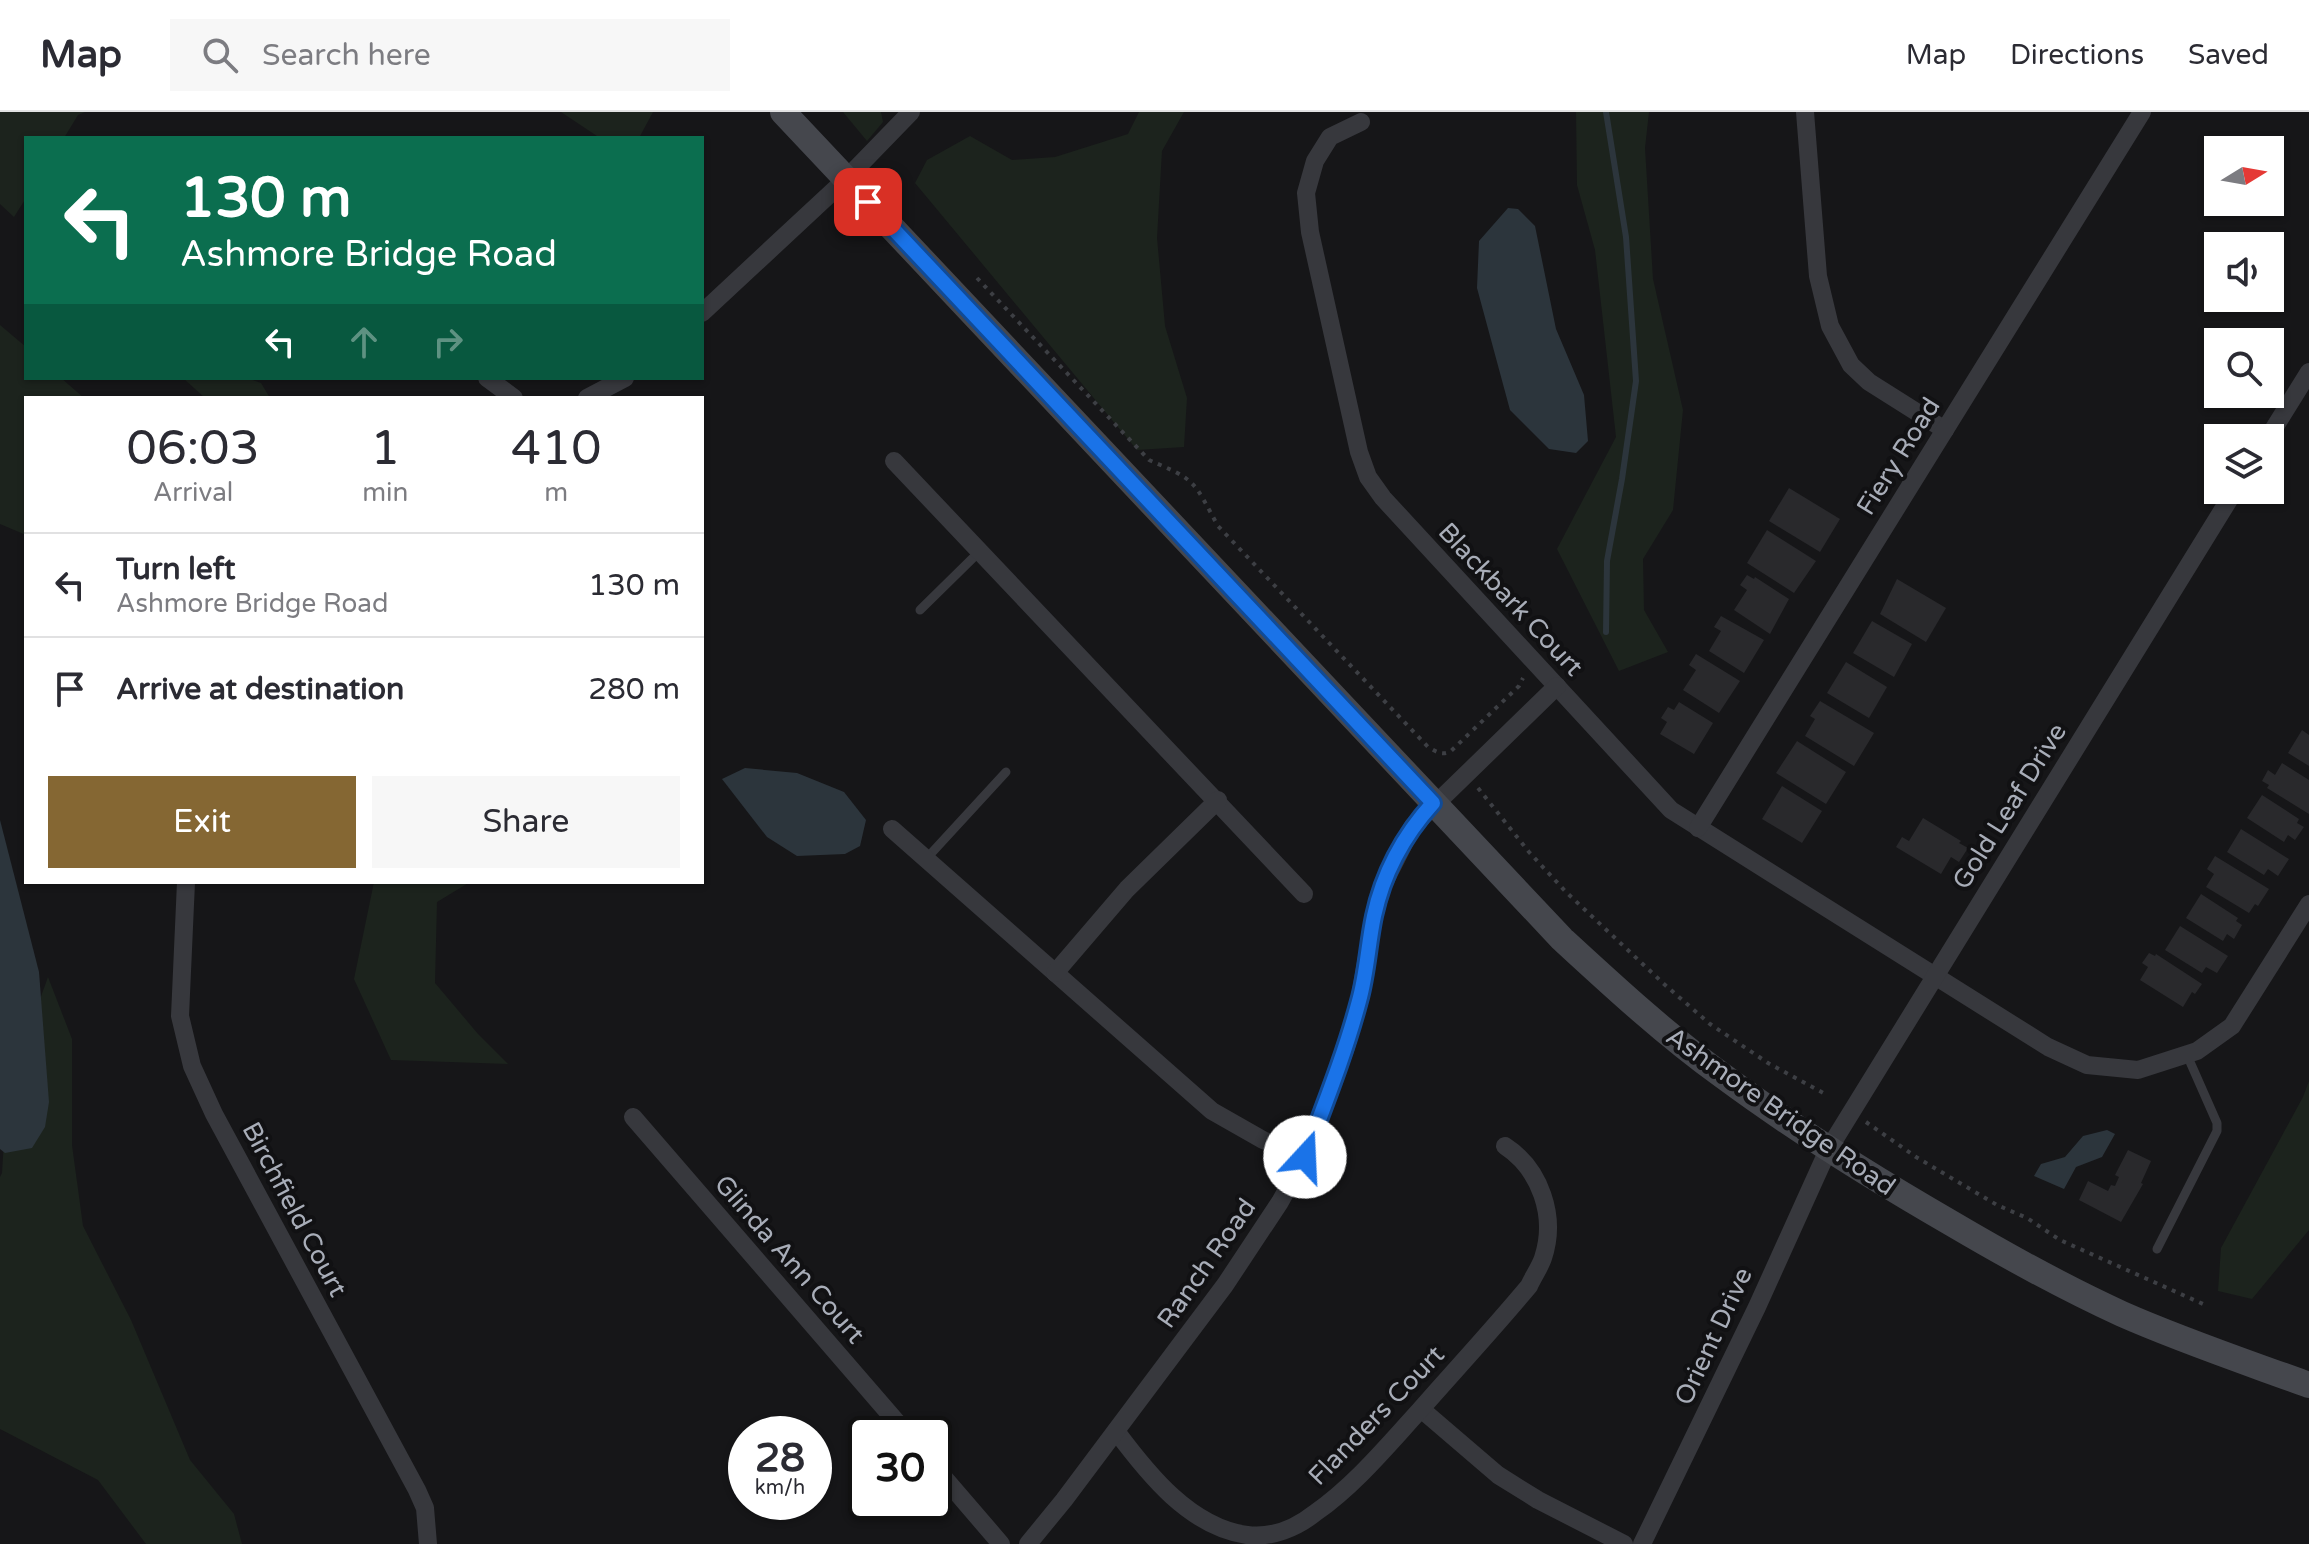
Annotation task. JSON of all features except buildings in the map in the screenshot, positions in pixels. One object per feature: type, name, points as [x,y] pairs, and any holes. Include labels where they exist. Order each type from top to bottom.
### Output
[{"type":"main road","name":"Ashmore Bridge Road","points":[[783,112],[1562,939],[1615,988],[1721,1075],[1828,1150],[1900,1195],[2070,1288],[2191,1343],[2309,1385]]},
{"type":"street","points":[[704,311],[846,179],[911,112]]},
{"type":"street","points":[[1805,112],[1818,276],[1830,326],[1851,365],[1869,382],[1945,430]]},
{"type":"street","name":"Fiery Road","points":[[1698,828],[2142,112]]},
{"type":"street","name":"Blackbark Court","points":[[1361,122],[1330,137],[1315,161],[1306,193],[1313,246],[1359,452],[1368,477],[1383,498],[1671,810],[2048,1047],[2087,1065],[2138,1070],[2187,1055],[2215,1040],[2232,1026],[2309,904]]},
{"type":"street","points":[[2277,424],[2309,372]]},
{"type":"street","points":[[490,380],[511,396]]},
{"type":"street","points":[[591,396],[621,380]]},
{"type":"street","points":[[894,461],[1304,894]]},
{"type":"street","name":"Gold Leaf Drive","points":[[1828,1150],[2226,504]]},
{"type":"street","name":"Ranch Road","points":[[1028,1544],[1225,1285],[1280,1202],[1305,1157],[1346,1047],[1360,997],[1374,916],[1383,885],[1413,826],[1433,803],[1557,686]]},
{"type":"street","points":[[1055,973],[1127,889],[1218,800]]},
{"type":"street","points":[[892,829],[1212,1111],[1263,1140],[1305,1157]]},
{"type":"street","name":"Birchfield Court","points":[[186,884],[180,1016],[192,1066],[214,1114],[417,1490],[425,1508],[428,1544]]},
{"type":"street","name":"Glinda Ann Court","points":[[633,1117],[891,1416]]},
{"type":"street","name":"Flanders Court","points":[[1116,1431],[1147,1472],[1181,1503],[1221,1528],[1257,1535],[1281,1531],[1315,1514],[1348,1486],[1421,1409],[1529,1286],[1543,1257],[1547,1237],[1543,1196],[1536,1178],[1524,1161],[1505,1146]]},
{"type":"street","name":"Orient Drive","points":[[1642,1544],[1757,1307],[1828,1150]]},
{"type":"street","points":[[1421,1409],[1498,1475],[1538,1500],[1624,1544]]},
{"type":"street","points":[[952,1487],[1001,1544]]},
{"type":"lane","points":[[920,610],[980,551]]},
{"type":"lane","points":[[926,859],[1006,772]]},
{"type":"lane","points":[[2157,1249],[2217,1131],[2217,1123],[2187,1055]]},
{"type":"path","points":[[977,278],[1149,460],[1187,476],[1196,484],[1218,526],[1428,747],[1438,753],[1451,751],[1519,686],[1521,678],[1557,686]]},
{"type":"path","points":[[1478,788],[1529,852],[1566,892],[1710,1024],[1768,1063],[1827,1095]]},
{"type":"path","points":[[1861,1118],[1916,1157],[1997,1205],[2027,1218],[2060,1240],[2203,1304]]},
{"type":"shaded area","points":[[0,112],[85,112],[78,115],[65,136],[24,136],[24,201],[14,217],[0,204]]},
{"type":"shaded area","points":[[561,112],[653,112],[640,136],[597,136]]},
{"type":"shaded area","points":[[843,112],[881,112],[883,122],[867,141]]},
{"type":"shaded area","points":[[1139,112],[1184,112],[1162,151],[1157,238],[1165,326],[1187,398],[1184,447],[1137,450],[915,183],[927,160],[970,136],[1012,160],[1055,157],[1128,134]]},
{"type":"shaded area","points":[[1576,112],[1649,112],[1645,148],[1653,279],[1683,410],[1673,510],[1643,559],[1644,610],[1668,652],[1619,671],[1557,549],[1616,437],[1595,250],[1577,185]]},
{"type":"shaded area","points":[[1508,208],[1518,209],[1535,226],[1556,329],[1584,395],[1588,441],[1576,453],[1549,449],[1510,410],[1477,288],[1479,241]]},
{"type":"shaded area","points":[[0,325],[24,345],[24,380],[63,380],[82,396],[24,396],[24,534],[0,524]]},
{"type":"shaded area","points":[[185,380],[253,380],[261,383],[269,396],[203,396]]},
{"type":"shaded area","points":[[745,768],[797,773],[844,792],[866,820],[860,846],[845,854],[797,856],[767,837],[722,779]]},
{"type":"shaded area","points":[[0,820],[39,972],[49,1102],[45,1127],[32,1148],[5,1153],[0,1149]]},
{"type":"shaded area","points":[[374,884],[467,884],[437,902],[435,983],[508,1064],[391,1060],[354,979]]},
{"type":"shaded area","points":[[48,977],[72,1039],[72,1145],[83,1226],[131,1320],[190,1460],[234,1514],[242,1544],[146,1544],[98,1480],[0,1429],[0,1177],[7,1091]]},
{"type":"shaded area","points":[[2309,1081],[2309,1230],[2252,1299],[2218,1291],[2221,1248]]},
{"type":"shaded area","points":[[2107,1130],[2115,1134],[2102,1157],[2076,1167],[2064,1189],[2034,1176],[2041,1164],[2065,1157],[2083,1136]]},
{"type":"waterway","points":[[1606,112],[1626,237],[1636,381],[1607,561],[1606,632]]},
{"type":"route","points":[[868,202],[1433,803],[1413,826],[1383,885],[1374,916],[1360,997],[1346,1047],[1305,1157]]}]
